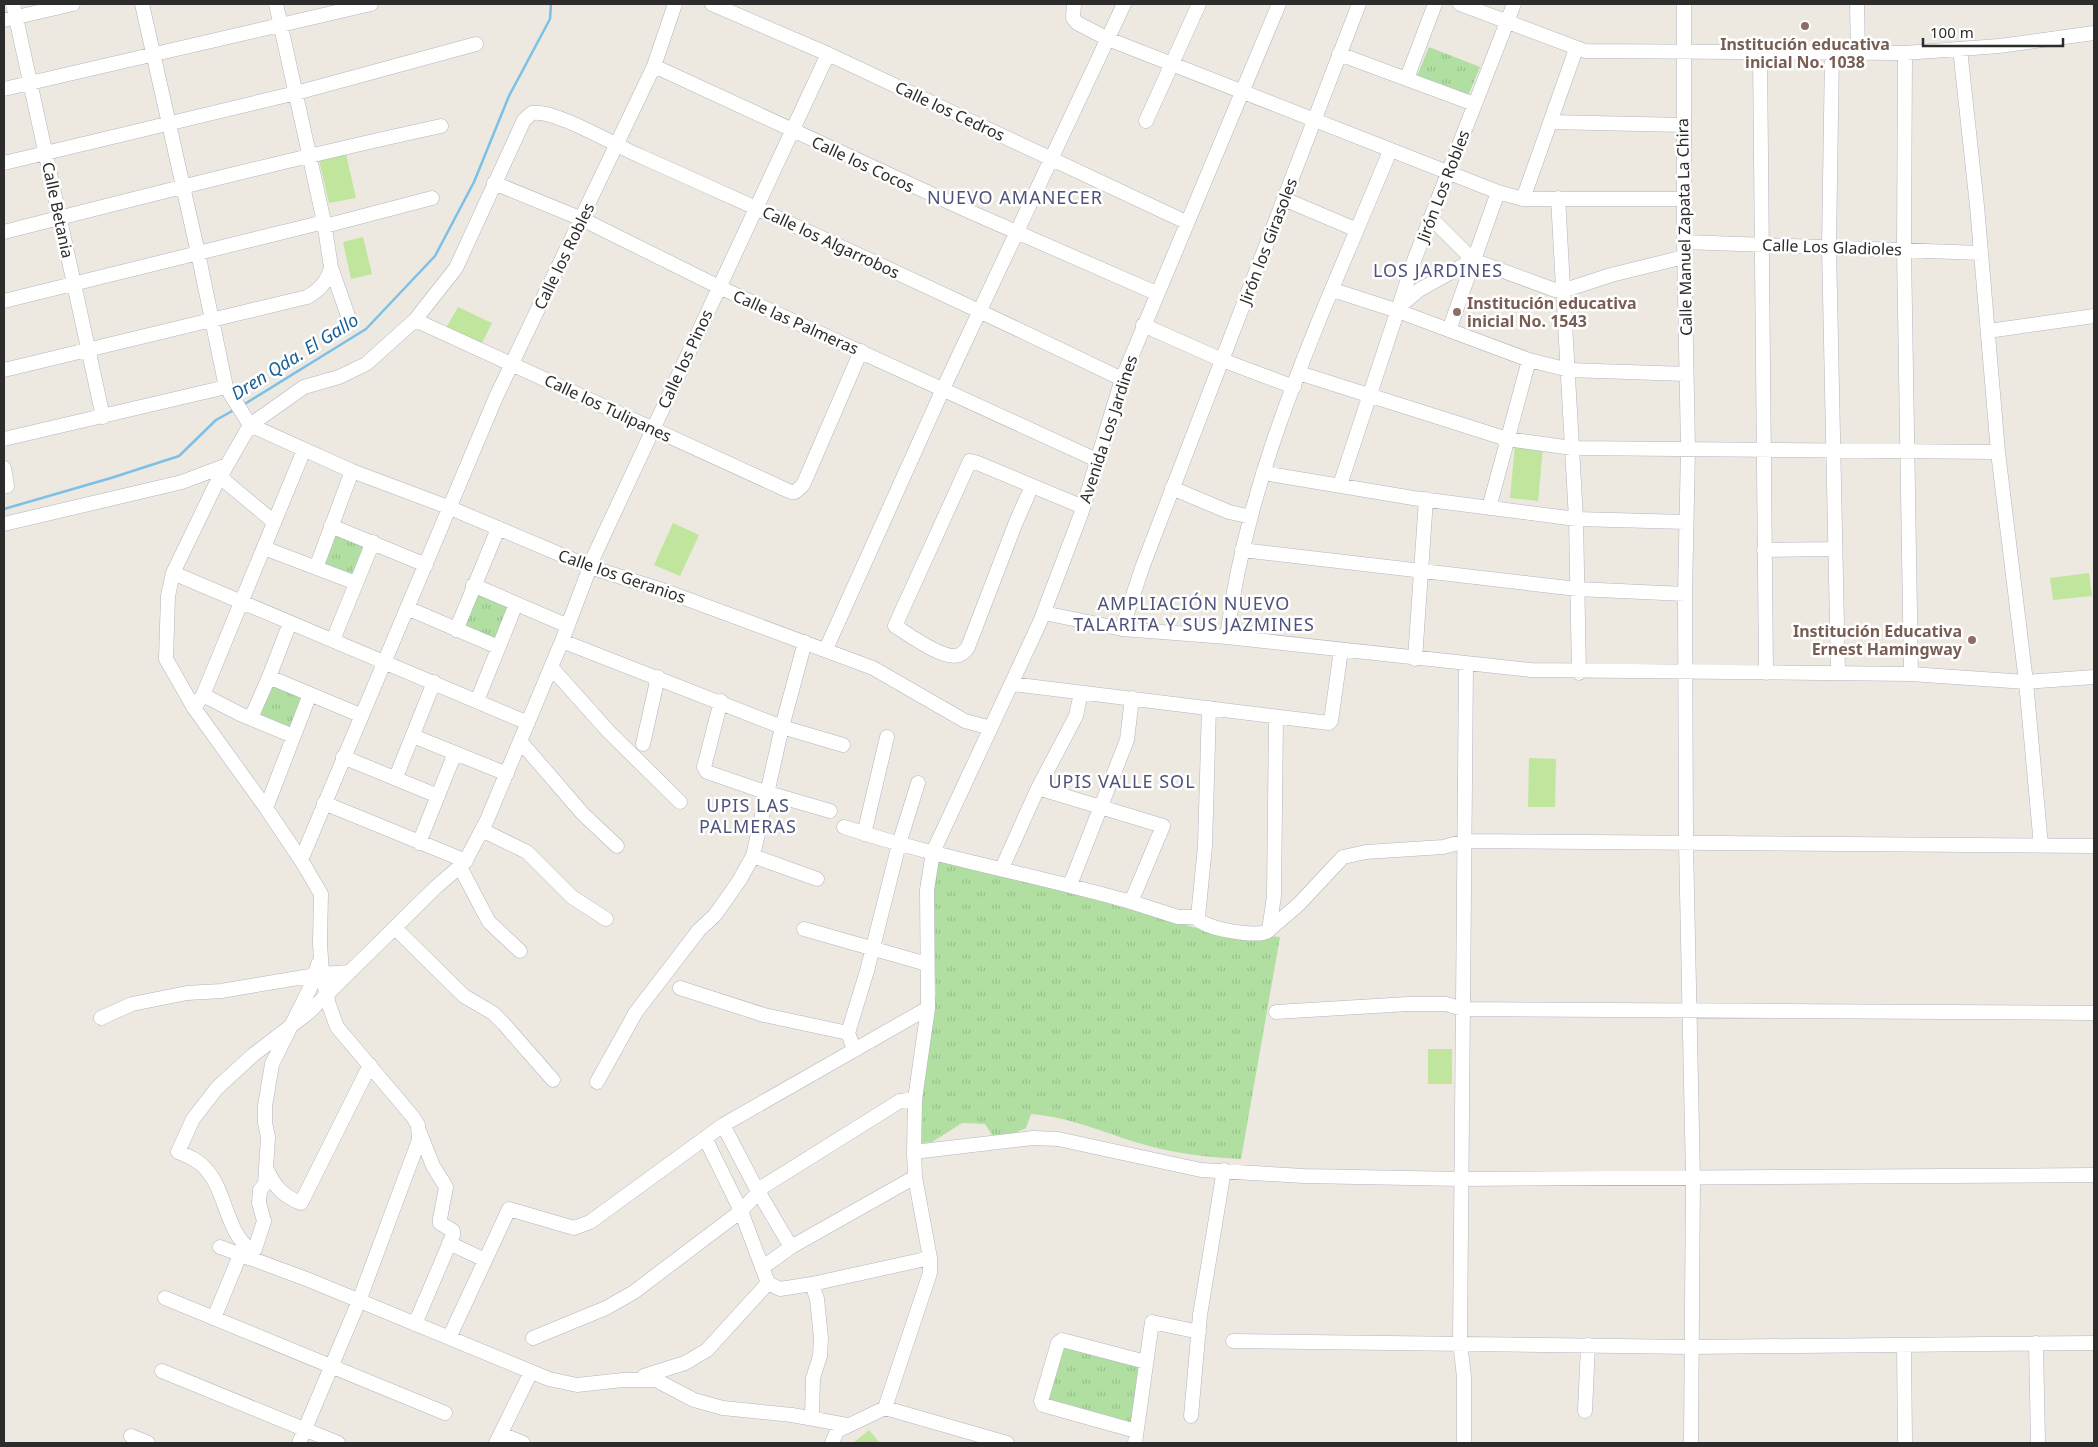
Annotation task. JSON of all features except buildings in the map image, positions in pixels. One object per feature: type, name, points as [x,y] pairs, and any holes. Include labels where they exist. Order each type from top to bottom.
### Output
[{"type":"street","points":[[11,14],[73,4]]},
{"type":"street","points":[[142,4],[184,188],[226,387],[250,424]]},
{"type":"street","points":[[276,4],[310,154],[331,267],[348,316]]},
{"type":"street","points":[[4,89],[371,4]]},
{"type":"street","name":"Calle los Robles","points":[[301,860],[360,715],[426,565],[448,507],[511,364],[654,66],[675,4]]},
{"type":"street","name":"Calle los Cedros","points":[[712,4],[828,54],[1186,222]]},
{"type":"street","points":[[1074,4],[1073,18],[1077,23],[1108,39],[1314,122],[1498,192],[1523,199],[1684,200]]},
{"type":"street","points":[[826,649],[1016,232],[1124,4]]},
{"type":"street","points":[[1146,121],[1199,4]]},
{"type":"street","name":"Avenida Los Jardines","points":[[885,1408],[930,1273],[930,1258],[915,1177],[914,1152],[915,1099],[928,1008],[927,890],[933,852],[1044,614],[1084,507],[1122,379],[1156,293],[1279,4]]},
{"type":"street","name":"Jirón los Girasoles","points":[[1122,629],[1142,568],[1172,488],[1359,4]]},
{"type":"street","points":[[1407,78],[1435,4]]},
{"type":"street","points":[[1460,4],[1585,51],[1905,53],[1960,50],[2094,33]]},
{"type":"street","name":"Jirón Los Robles","points":[[1340,485],[1447,173],[1514,4]]},
{"type":"street","name":"Calle Manuel Zapata La Chira","points":[[1684,4],[1684,257],[1688,449],[1685,594],[1687,673],[1686,844],[1693,1177],[1690,1347],[1691,1443]]},
{"type":"street","points":[[1857,4],[1858,53]]},
{"type":"street","name":"Calle Betania","points":[[11,14],[30,83],[46,153],[103,417]]},
{"type":"street","points":[[4,163],[296,93],[476,44]]},
{"type":"street","points":[[1523,199],[1576,49]]},
{"type":"street","points":[[1960,50],[1981,253],[1998,452],[2026,682],[2041,846]]},
{"type":"street","points":[[1760,52],[1760,245],[1766,672]]},
{"type":"street","points":[[1832,52],[1829,247],[1838,673]]},
{"type":"street","points":[[1905,53],[1904,250],[1911,674]]},
{"type":"street","name":"Calle los Pinos","points":[[291,1027],[463,864],[482,830],[562,641],[592,562],[828,54]]},
{"type":"street","points":[[1339,54],[1474,104]]},
{"type":"street","name":"Calle los Cocos","points":[[654,66],[792,131],[1156,293]]},
{"type":"street","name":"Calle los Algarrobos","points":[[494,183],[524,120],[532,113],[552,114],[617,146],[980,311],[1122,379]]},
{"type":"street","points":[[1550,122],[1683,125]]},
{"type":"street","points":[[4,232],[184,188],[310,154],[441,126]]},
{"type":"street","points":[[1227,637],[1233,585],[1272,440],[1390,151]]},
{"type":"street","points":[[415,1324],[453,1231],[440,1223],[446,1187],[433,1166],[413,1117],[337,1027],[319,974],[320,894],[301,860],[266,808],[194,708],[166,660],[168,596],[173,572],[250,424],[304,388],[339,377],[366,364],[415,320],[456,268],[494,183]]},
{"type":"street","name":"Calle las Palmeras","points":[[494,183],[582,219],[719,287],[1099,461]]},
{"type":"street","points":[[1449,330],[1498,192]]},
{"type":"street","points":[[4,301],[432,198]]},
{"type":"street","points":[[1558,198],[1576,519],[1579,672]]},
{"type":"street","points":[[1284,199],[1357,230]]},
{"type":"street","points":[[1432,219],[1473,260],[1485,266],[1562,291],[1611,275],[1684,257]]},
{"type":"street","name":"Calle Los Gladioles","points":[[1684,242],[1981,253]]},
{"type":"street","points":[[1399,309],[1419,290],[1473,260]]},
{"type":"street","points":[[4,370],[307,297],[322,286],[329,277],[331,267]]},
{"type":"street","points":[[1333,290],[1399,309],[1529,360],[1569,370],[1686,374]]},
{"type":"street","points":[[1988,331],[2094,316]]},
{"type":"street","name":"Calle los Tulipanes","points":[[415,320],[784,490],[795,492],[800,488],[861,351]]},
{"type":"street","points":[[1143,325],[1222,360],[1294,387]]},
{"type":"street","points":[[1489,508],[1529,360]]},
{"type":"street","points":[[1299,373],[1507,440],[1572,448],[1998,452]]},
{"type":"street","points":[[4,439],[226,387]]},
{"type":"street","name":"Calle los Geranios","points":[[250,424],[352,471],[448,507],[498,529],[592,562],[873,668],[965,721],[991,728]]},
{"type":"street","points":[[194,708],[203,695],[304,450]]},
{"type":"street","points":[[1032,486],[1016,522],[968,648],[960,655],[950,656],[933,650],[895,626],[970,461],[1032,486],[1084,507]]},
{"type":"street","points":[[4,468],[7,486]]},
{"type":"street","points":[[224,471],[274,522]]},
{"type":"street","points":[[4,524],[224,471]]},
{"type":"street","points":[[316,568],[352,471]]},
{"type":"street","points":[[1263,473],[1426,500],[1576,519],[1686,522]]},
{"type":"street","points":[[1172,488],[1229,512],[1251,517]]},
{"type":"street","points":[[1415,659],[1426,500]]},
{"type":"street","points":[[331,526],[426,565]]},
{"type":"street","points":[[456,630],[473,585],[498,529]]},
{"type":"street","points":[[334,640],[373,542]]},
{"type":"street","points":[[264,548],[356,583]]},
{"type":"street","points":[[1764,550],[1835,549]]},
{"type":"street","points":[[1242,550],[1577,589],[1685,594]]},
{"type":"street","points":[[173,572],[528,723]]},
{"type":"street","points":[[473,585],[568,626]]},
{"type":"street","points":[[477,701],[516,604]]},
{"type":"street","points":[[407,608],[498,647]]},
{"type":"street","points":[[1044,614],[1122,629],[1227,637],[1466,665],[1579,672],[1911,674],[2026,682],[2094,677]]},
{"type":"street","points":[[251,718],[290,623]]},
{"type":"street","points":[[562,641],[721,701],[782,727],[843,745]]},
{"type":"street","points":[[597,1082],[636,1012],[699,930],[715,915],[739,881],[753,856],[782,727],[805,642]]},
{"type":"street","points":[[1012,684],[1329,724],[1341,650]]},
{"type":"street","points":[[1464,1443],[1464,1378],[1460,1342],[1460,1178],[1466,841],[1466,665]]},
{"type":"street","points":[[551,667],[608,731],[680,802]]},
{"type":"street","points":[[268,677],[360,715]]},
{"type":"street","points":[[643,744],[658,677]]},
{"type":"street","points":[[396,777],[434,682]]},
{"type":"street","points":[[1002,868],[1038,788],[1076,716],[1081,693]]},
{"type":"street","points":[[266,808],[310,694]]},
{"type":"street","points":[[203,695],[293,736]]},
{"type":"street","points":[[1070,885],[1127,740],[1132,698]]},
{"type":"street","points":[[721,701],[704,767],[707,772],[768,793],[830,811]]},
{"type":"street","points":[[1196,918],[1198,918],[1205,846],[1209,708]]},
{"type":"street","points":[[1269,930],[1274,896],[1276,718]]},
{"type":"street","points":[[413,736],[506,774]]},
{"type":"street","points":[[864,834],[887,736]]},
{"type":"street","points":[[520,741],[583,814],[617,846]]},
{"type":"street","points":[[420,843],[455,753]]},
{"type":"street","points":[[343,756],[438,796]]},
{"type":"street","points":[[854,1049],[848,1033],[873,949],[899,844],[918,782]]},
{"type":"street","points":[[1038,788],[1163,826],[1131,902]]},
{"type":"street","points":[[324,803],[420,843],[463,864],[489,922],[520,951]]},
{"type":"street","points":[[844,827],[899,844],[1070,885],[1178,917],[1196,918],[1201,924],[1214,928],[1261,935],[1299,904],[1343,857],[1366,852],[1443,847],[1466,841],[2094,846]]},
{"type":"street","points":[[482,830],[527,852],[572,897],[606,919]]},
{"type":"street","points":[[753,856],[817,879]]},
{"type":"street","points":[[395,928],[464,996],[493,1013],[553,1080]]},
{"type":"street","points":[[804,929],[928,964]]},
{"type":"street","points":[[101,1018],[132,1004],[170,996],[319,974],[350,972]]},
{"type":"street","points":[[214,1318],[247,1255],[262,1234],[264,1221],[259,1203],[260,1190],[265,1184],[268,1137],[265,1123],[267,1088],[277,1052],[319,974]]},
{"type":"street","points":[[680,988],[764,1015],[848,1033]]},
{"type":"street","points":[[1276,1012],[1408,1004],[1446,1004],[1463,1009],[2094,1013]]},
{"type":"street","points":[[449,1338],[509,1209],[574,1228],[590,1222],[667,1163],[723,1125],[928,1008]]},
{"type":"street","points":[[247,1255],[230,1224],[224,1202],[206,1168],[198,1161],[178,1152],[193,1119],[217,1088],[253,1055],[291,1027]]},
{"type":"street","points":[[266,1168],[282,1194],[301,1203],[370,1065]]},
{"type":"street","points":[[533,1338],[618,1302],[741,1211],[764,1186],[900,1101],[915,1099]]},
{"type":"street","points":[[723,1125],[791,1247]]},
{"type":"street","points":[[299,1443],[359,1302],[419,1140],[420,1132]]},
{"type":"street","points":[[705,1138],[741,1211],[768,1284],[780,1289],[812,1284],[930,1258]]},
{"type":"street","points":[[914,1152],[1033,1138],[1058,1139],[1201,1170],[1304,1176],[1460,1178],[2094,1175]]},
{"type":"street","points":[[1191,1416],[1199,1332],[1224,1170]]},
{"type":"street","points":[[762,1268],[791,1247],[915,1177]]},
{"type":"street","points":[[449,1243],[486,1260]]},
{"type":"street","points":[[220,1247],[247,1255],[531,1372],[577,1386],[653,1374],[700,1355],[768,1284]]},
{"type":"street","points":[[812,1284],[817,1299],[821,1338],[820,1356],[813,1378],[812,1418]]},
{"type":"street","points":[[165,1298],[445,1413]]},
{"type":"street","points":[[1146,1362],[1062,1340],[1058,1343],[1041,1401],[1043,1405],[1136,1437],[1152,1322],[1199,1332]]},
{"type":"street","points":[[1232,1341],[1460,1342],[1690,1347],[2094,1343]]},
{"type":"street","points":[[2036,1344],[2038,1443]]},
{"type":"street","points":[[1585,1411],[1588,1345]]},
{"type":"street","points":[[1904,1346],[1905,1443]]},
{"type":"street","points":[[162,1371],[338,1443]]},
{"type":"street","points":[[523,1443],[499,1438],[531,1372]]},
{"type":"street","points":[[623,1380],[656,1380],[694,1400],[723,1408],[812,1418],[847,1425]]},
{"type":"street","points":[[832,1443],[834,1435],[847,1425],[885,1408],[1007,1443]]},
{"type":"street","points":[[131,1436],[148,1443]]},
{"type":"green space","points":[[1429,47],[1480,67],[1468,96],[1417,76]]},
{"type":"green space","points":[[346,154],[356,198],[329,203],[319,160]]},
{"type":"green space","points":[[363,237],[372,274],[351,279],[343,242]]},
{"type":"green space","points":[[458,307],[492,323],[482,343],[446,328]]},
{"type":"green space","points":[[1515,445],[1543,448],[1538,501],[1510,498]]},
{"type":"green space","points":[[673,523],[699,535],[680,576],[654,565]]},
{"type":"green space","points":[[334,529],[369,543],[355,578],[321,564]]},
{"type":"green space","points":[[2089,573],[2092,596],[2053,600],[2050,578]]},
{"type":"green space","points":[[475,591],[510,605],[496,640],[461,625]]},
{"type":"green space","points":[[271,683],[306,696],[291,732],[257,718]]},
{"type":"green space","points":[[1529,758],[1556,759],[1555,807],[1528,807]]},
{"type":"green space","points":[[938,856],[1200,929],[1280,937],[1241,1159],[1179,1153],[1142,1144],[1060,1118],[1031,1114],[1026,1128],[1010,1135],[992,1135],[985,1124],[962,1123],[932,1142],[920,1143],[923,1089],[936,994],[932,908]]},
{"type":"green space","points":[[1428,1049],[1452,1049],[1452,1084],[1428,1084]]},
{"type":"green space","points":[[1065,1346],[1140,1366],[1131,1423],[1048,1400]]},
{"type":"green space","points":[[869,1430],[880,1443],[853,1443]]},
{"type":"waterway","name":"Dren Qda. El Gallo","points":[[243,405],[366,329],[435,256],[474,182],[509,96],[550,19],[551,4]]},
{"type":"waterway","name":"Dren Qda. El Gallo","points":[[4,509],[179,456],[216,420],[234,410]]},
{"type":"place","name":"Institución educativa inicial No. 1038","points":[[1805,26]]},
{"type":"place","name":"Institución educativa inicial No. 1543","points":[[1457,312]]},
{"type":"place","name":"Institución Educativa Ernest Hamingway","points":[[1972,640]]},
{"type":"district","name":"NUEVO AMANECER","points":[[1015,198]]},
{"type":"district","name":"LOS JARDINES","points":[[1438,271]]},
{"type":"district","name":"AMPLIACIÓN NUEVO TALARITA Y SUS JAZMINES","points":[[1194,614]]},
{"type":"district","name":"UPIS VALLE SOL","points":[[1122,782]]},
{"type":"district","name":"UPIS LAS PALMERAS","points":[[748,816]]}]
